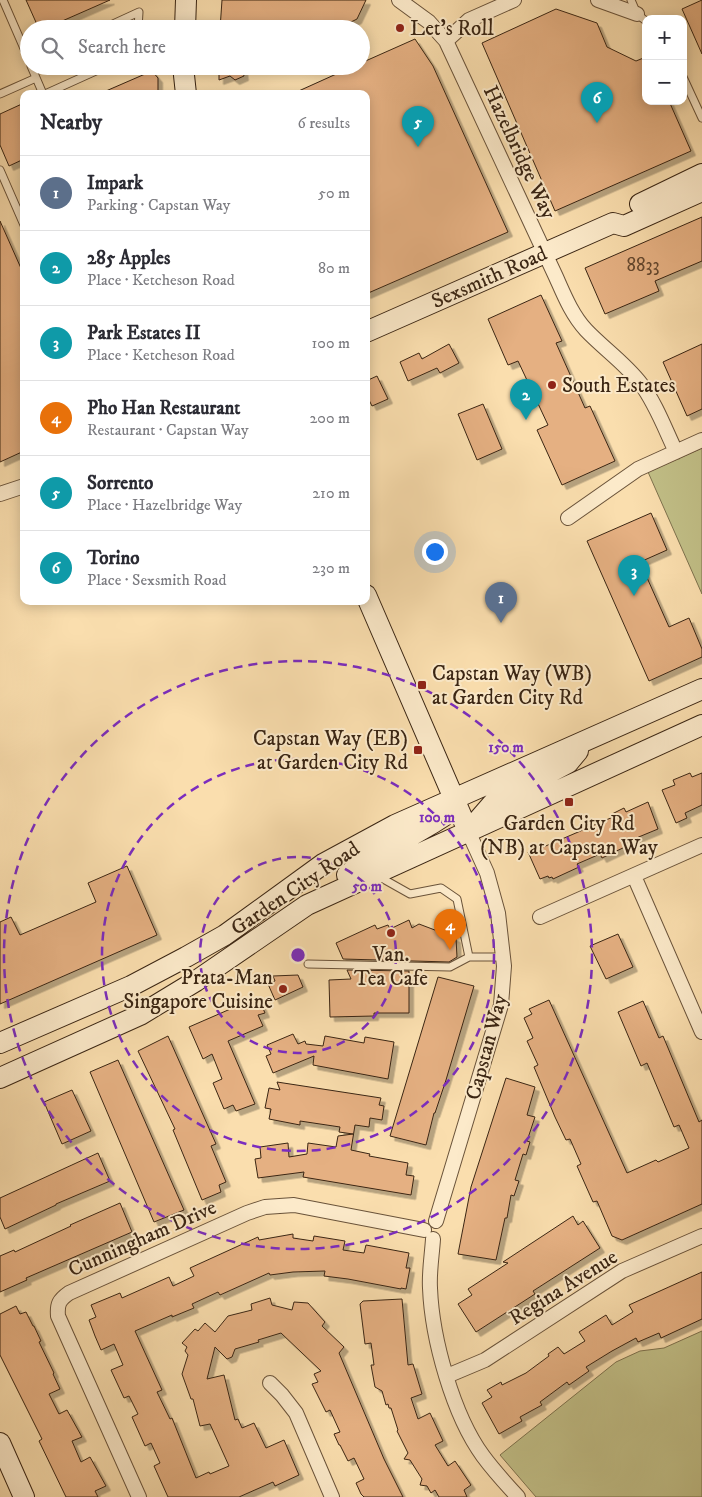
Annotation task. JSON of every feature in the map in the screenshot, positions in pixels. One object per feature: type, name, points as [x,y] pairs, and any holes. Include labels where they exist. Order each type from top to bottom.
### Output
[{"type":"main road","points":[[185,20],[186,0]]},
{"type":"main road","points":[[184,75],[186,90]]},
{"type":"main road","name":"Sexsmith Road","points":[[613,223],[616,216],[702,174]]},
{"type":"main road","name":"Sexsmith Road","points":[[370,330],[613,223],[624,226],[702,191]]},
{"type":"main road","name":"Capstan Way","points":[[370,604],[468,831]]},
{"type":"main road","name":"Garden City Road","points":[[0,1043],[131,986],[186,957],[254,915],[323,864],[395,825],[702,689]]},
{"type":"main road","name":"Garden City Road","points":[[0,1078],[140,1015],[196,981],[307,904],[702,725]]},
{"type":"main road","points":[[468,831],[493,803],[568,763],[585,741]]},
{"type":"main road","points":[[307,904],[359,866],[444,816],[454,799]]},
{"type":"main road","points":[[0,1443],[24,1497]]},
{"type":"street","name":"Hazelbridge Way","points":[[399,0],[429,22],[446,41],[575,314],[586,330],[627,366],[641,384],[652,400],[676,452]]},
{"type":"street","points":[[446,41],[469,20],[514,0]]},
{"type":"street","points":[[598,0],[641,17]]},
{"type":"street","points":[[568,518],[638,469],[702,440]]},
{"type":"street","points":[[0,494],[20,487]]},
{"type":"street","name":"Capstan Way","points":[[428,1234],[424,1226],[429,1221],[436,1220],[501,1005],[504,966],[498,913],[487,873],[468,831]]},
{"type":"street","points":[[540,918],[702,845]]},
{"type":"street","points":[[634,876],[702,1032]]},
{"type":"street","name":"Cunningham Drive","points":[[139,1497],[58,1316],[57,1305],[62,1298],[69,1293],[247,1212],[266,1207],[294,1206],[428,1234]]},
{"type":"street","points":[[428,1234],[430,1287],[435,1332],[447,1376],[461,1414],[482,1456],[518,1497]]},
{"type":"street","name":"Regina Avenue","points":[[447,1376],[485,1360],[622,1271],[702,1236]]},
{"type":"street","points":[[270,1383],[296,1413],[326,1495]]},
{"type":"lane","points":[[3,0],[20,39]]},
{"type":"lane","points":[[631,0],[641,17]]},
{"type":"lane","points":[[122,20],[139,12],[139,20]]},
{"type":"lane","points":[[35,75],[42,90]]},
{"type":"lane","points":[[53,90],[87,75]]},
{"type":"lane","points":[[0,94],[36,78]]},
{"type":"lane","points":[[687,85],[702,118]]},
{"type":"lane","points":[[0,170],[20,216]]},
{"type":"lane","points":[[373,874],[410,894],[441,888],[457,900],[469,957]]},
{"type":"lane","points":[[308,964],[450,967],[469,957],[503,957]]},
{"type":"shaded area","points":[[702,448],[702,594],[648,472]]},
{"type":"shaded area","points":[[702,1331],[702,1497],[536,1497],[500,1455],[616,1362],[640,1351],[664,1348]]},
{"type":"building","points":[[26,0],[110,0],[64,20],[35,20]]},
{"type":"building","points":[[222,0],[366,0],[355,20],[221,20]]},
{"type":"building","points":[[702,0],[702,54],[687,20],[687,15],[685,15],[682,9]]},
{"type":"building","points":[[556,9],[597,23],[607,47],[636,61],[642,59],[642,105],[671,105],[691,151],[555,211],[482,43]]},
{"type":"building","points":[[415,39],[433,66],[508,232],[370,292],[370,90],[301,90],[334,75],[370,75],[370,59]]},
{"type":"building","points":[[143,75],[155,75],[158,78],[158,90],[108,90]]},
{"type":"building","points":[[219,75],[244,75],[235,80],[230,76],[219,80]]},
{"type":"building","points":[[20,105],[20,161],[9,166],[0,145],[0,114]]},
{"type":"building","points":[[702,217],[702,261],[655,281],[659,291],[605,314],[585,268]]},
{"type":"building","points":[[0,221],[20,266],[20,453],[0,462]]},
{"type":"building","name":"South Estates","points":[[541,295],[562,341],[556,343],[585,408],[590,406],[615,461],[562,485],[537,430],[548,425],[518,361],[508,365],[488,319]]},
{"type":"building","points":[[449,344],[459,363],[440,373],[437,368],[408,381],[400,362],[419,353],[422,359]]},
{"type":"building","points":[[702,344],[702,409],[687,416],[663,362]]},
{"type":"building","points":[[377,376],[388,399],[372,406],[370,402],[370,379]]},
{"type":"building","points":[[483,404],[502,449],[477,460],[458,414]]},
{"type":"building","points":[[651,513],[667,550],[640,562],[669,627],[689,618],[702,649],[702,657],[649,681],[587,541]]},
{"type":"building","points":[[690,773],[692,777],[702,773],[702,805],[685,813],[687,818],[676,823],[662,790],[675,785],[673,780]]},
{"type":"building","points":[[648,802],[658,829],[629,841],[626,843],[627,846],[602,858],[600,854],[577,864],[579,867],[553,879],[548,876],[540,879],[528,852],[613,817],[612,814],[624,808],[626,812]]},
{"type":"building","points":[[127,866],[157,935],[0,1004],[0,922],[11,917],[20,935],[96,902],[88,883]]},
{"type":"building","points":[[409,920],[412,928],[419,924],[456,938],[457,957],[449,962],[343,959],[336,943],[375,925],[377,929],[388,925],[390,929]]},
{"type":"building","points":[[618,934],[633,967],[606,979],[590,946]]},
{"type":"building","points":[[347,970],[409,971],[409,1013],[374,1013],[374,1016],[330,1017],[329,980],[351,979]]},
{"type":"building","points":[[298,975],[303,987],[275,1000],[268,984],[275,981],[273,976]]},
{"type":"building","points":[[438,977],[474,986],[446,1080],[434,1113],[426,1145],[390,1136]]},
{"type":"building","points":[[258,997],[265,1013],[258,1015],[263,1026],[228,1041],[255,1104],[236,1111],[233,1105],[224,1109],[213,1083],[222,1079],[212,1054],[203,1059],[189,1027]]},
{"type":"building","points":[[549,1000],[627,1173],[689,1148],[679,1125],[674,1127],[647,1063],[641,1066],[618,1012],[643,1001],[659,1038],[663,1036],[699,1122],[702,1120],[702,1204],[622,1240],[612,1236],[597,1201],[593,1202],[577,1166],[581,1164],[570,1139],[566,1140],[555,1117],[534,1067],[538,1065],[527,1041],[533,1038],[524,1018],[532,1014],[529,1009]]},
{"type":"building","points":[[293,1034],[298,1044],[305,1041],[306,1044],[323,1046],[325,1036],[364,1043],[365,1037],[394,1042],[388,1079],[313,1065],[314,1056],[273,1073],[266,1056],[271,1054],[267,1045]]},
{"type":"building","points":[[168,1036],[216,1144],[211,1146],[226,1182],[219,1185],[221,1192],[202,1200],[173,1130],[175,1129],[138,1051]]},
{"type":"building","points":[[118,1060],[184,1210],[154,1222],[90,1072]]},
{"type":"building","points":[[506,1078],[535,1087],[527,1115],[535,1117],[527,1141],[530,1142],[526,1155],[523,1154],[515,1180],[519,1181],[514,1196],[511,1195],[496,1260],[458,1254],[471,1187]]},
{"type":"building","points":[[277,1082],[381,1098],[379,1105],[384,1106],[382,1120],[370,1118],[369,1127],[355,1125],[351,1150],[370,1154],[369,1156],[408,1163],[406,1175],[414,1176],[411,1195],[303,1177],[304,1172],[258,1178],[255,1159],[261,1158],[260,1147],[288,1143],[289,1157],[307,1154],[308,1143],[336,1147],[338,1136],[353,1134],[339,1132],[340,1127],[300,1121],[300,1125],[269,1119],[271,1109],[265,1108],[269,1088],[280,1090]]},
{"type":"building","points":[[72,1090],[91,1131],[62,1144],[44,1102]]},
{"type":"building","points":[[98,1153],[110,1181],[56,1204],[5,1229],[0,1217],[0,1198]]},
{"type":"building","points":[[120,1203],[132,1232],[26,1278],[27,1280],[0,1292],[0,1256],[14,1250],[15,1252]]},
{"type":"building","points":[[573,1216],[578,1225],[583,1221],[600,1248],[533,1291],[535,1294],[476,1332],[458,1304],[472,1295],[468,1289],[508,1263],[503,1262]]},
{"type":"building","points":[[293,1234],[293,1238],[313,1241],[314,1236],[345,1241],[343,1250],[364,1253],[366,1245],[409,1253],[406,1268],[410,1268],[406,1289],[324,1276],[325,1271],[270,1275],[269,1273],[220,1295],[218,1292],[192,1304],[194,1308],[135,1331],[162,1390],[157,1392],[170,1419],[172,1418],[196,1478],[229,1466],[210,1424],[200,1426],[193,1399],[191,1399],[182,1374],[188,1355],[185,1351],[187,1347],[182,1343],[195,1329],[198,1331],[205,1323],[215,1332],[228,1316],[252,1310],[251,1304],[270,1298],[272,1305],[292,1310],[294,1302],[308,1303],[325,1322],[322,1326],[344,1347],[339,1353],[384,1459],[403,1497],[364,1497],[361,1494],[356,1483],[364,1479],[354,1458],[348,1461],[339,1445],[334,1434],[340,1432],[330,1410],[326,1412],[312,1384],[318,1382],[314,1374],[321,1371],[281,1333],[235,1349],[232,1357],[227,1359],[215,1347],[207,1379],[224,1375],[235,1420],[238,1419],[242,1428],[254,1423],[266,1448],[284,1440],[299,1475],[275,1486],[273,1482],[239,1497],[168,1497],[154,1466],[160,1463],[151,1443],[145,1446],[132,1417],[138,1414],[129,1396],[124,1398],[111,1370],[123,1365],[114,1344],[101,1350],[95,1336],[89,1320],[96,1317],[91,1305],[120,1293],[122,1298],[169,1277],[173,1286],[194,1276],[190,1268],[258,1237],[259,1240]]},
{"type":"building","points":[[702,1272],[702,1319],[661,1338],[659,1333],[638,1342],[636,1338],[612,1351],[586,1367],[589,1371],[569,1385],[567,1382],[540,1402],[542,1405],[520,1417],[522,1421],[499,1434],[482,1403],[492,1397],[487,1390],[501,1382],[502,1385],[526,1373],[558,1347],[564,1354],[585,1341],[579,1332],[606,1315],[612,1325],[633,1312],[629,1305]]},
{"type":"building","points":[[402,1299],[408,1365],[413,1364],[422,1394],[411,1398],[418,1419],[430,1413],[443,1441],[435,1445],[448,1466],[455,1461],[471,1485],[464,1490],[467,1497],[439,1497],[435,1490],[431,1493],[427,1486],[420,1485],[422,1479],[410,1460],[404,1459],[408,1453],[397,1431],[391,1408],[389,1408],[388,1404],[386,1405],[382,1391],[375,1387],[371,1365],[374,1365],[371,1343],[365,1344],[360,1304],[363,1301]]},
{"type":"building","points":[[16,1306],[20,1314],[26,1312],[34,1326],[41,1341],[39,1342],[54,1373],[60,1389],[49,1394],[59,1414],[67,1410],[82,1437],[72,1441],[81,1462],[90,1457],[106,1486],[95,1491],[98,1497],[66,1497],[39,1441],[42,1439],[0,1355],[0,1314]]},
{"type":"place","name":"Let's Roll","points":[[400,28]]},
{"type":"place","name":"Torino","points":[[597,123]]},
{"type":"place","name":"Sorrento","points":[[418,147]]},
{"type":"place","name":"South Estates","points":[[552,385]]},
{"type":"place","name":"285 Apples","points":[[526,420]]},
{"type":"place","name":"Park Estates II","points":[[634,596]]},
{"type":"place","name":"Impark","points":[[501,623]]},
{"type":"place","name":"Capstan Way (WB) at Garden City Rd","points":[[422,685]]},
{"type":"place","name":"Capstan Way (EB) at Garden City Rd","points":[[418,750]]},
{"type":"place","name":"Garden City Rd (NB) at Capstan Way","points":[[569,802]]},
{"type":"place","name":"Van. Tea Cafe","points":[[391,933]]},
{"type":"place","name":"Pho Han Restaurant","points":[[450,950]]},
{"type":"place","name":"Prata-Man Singapore Cuisine","points":[[283,989]]}]
